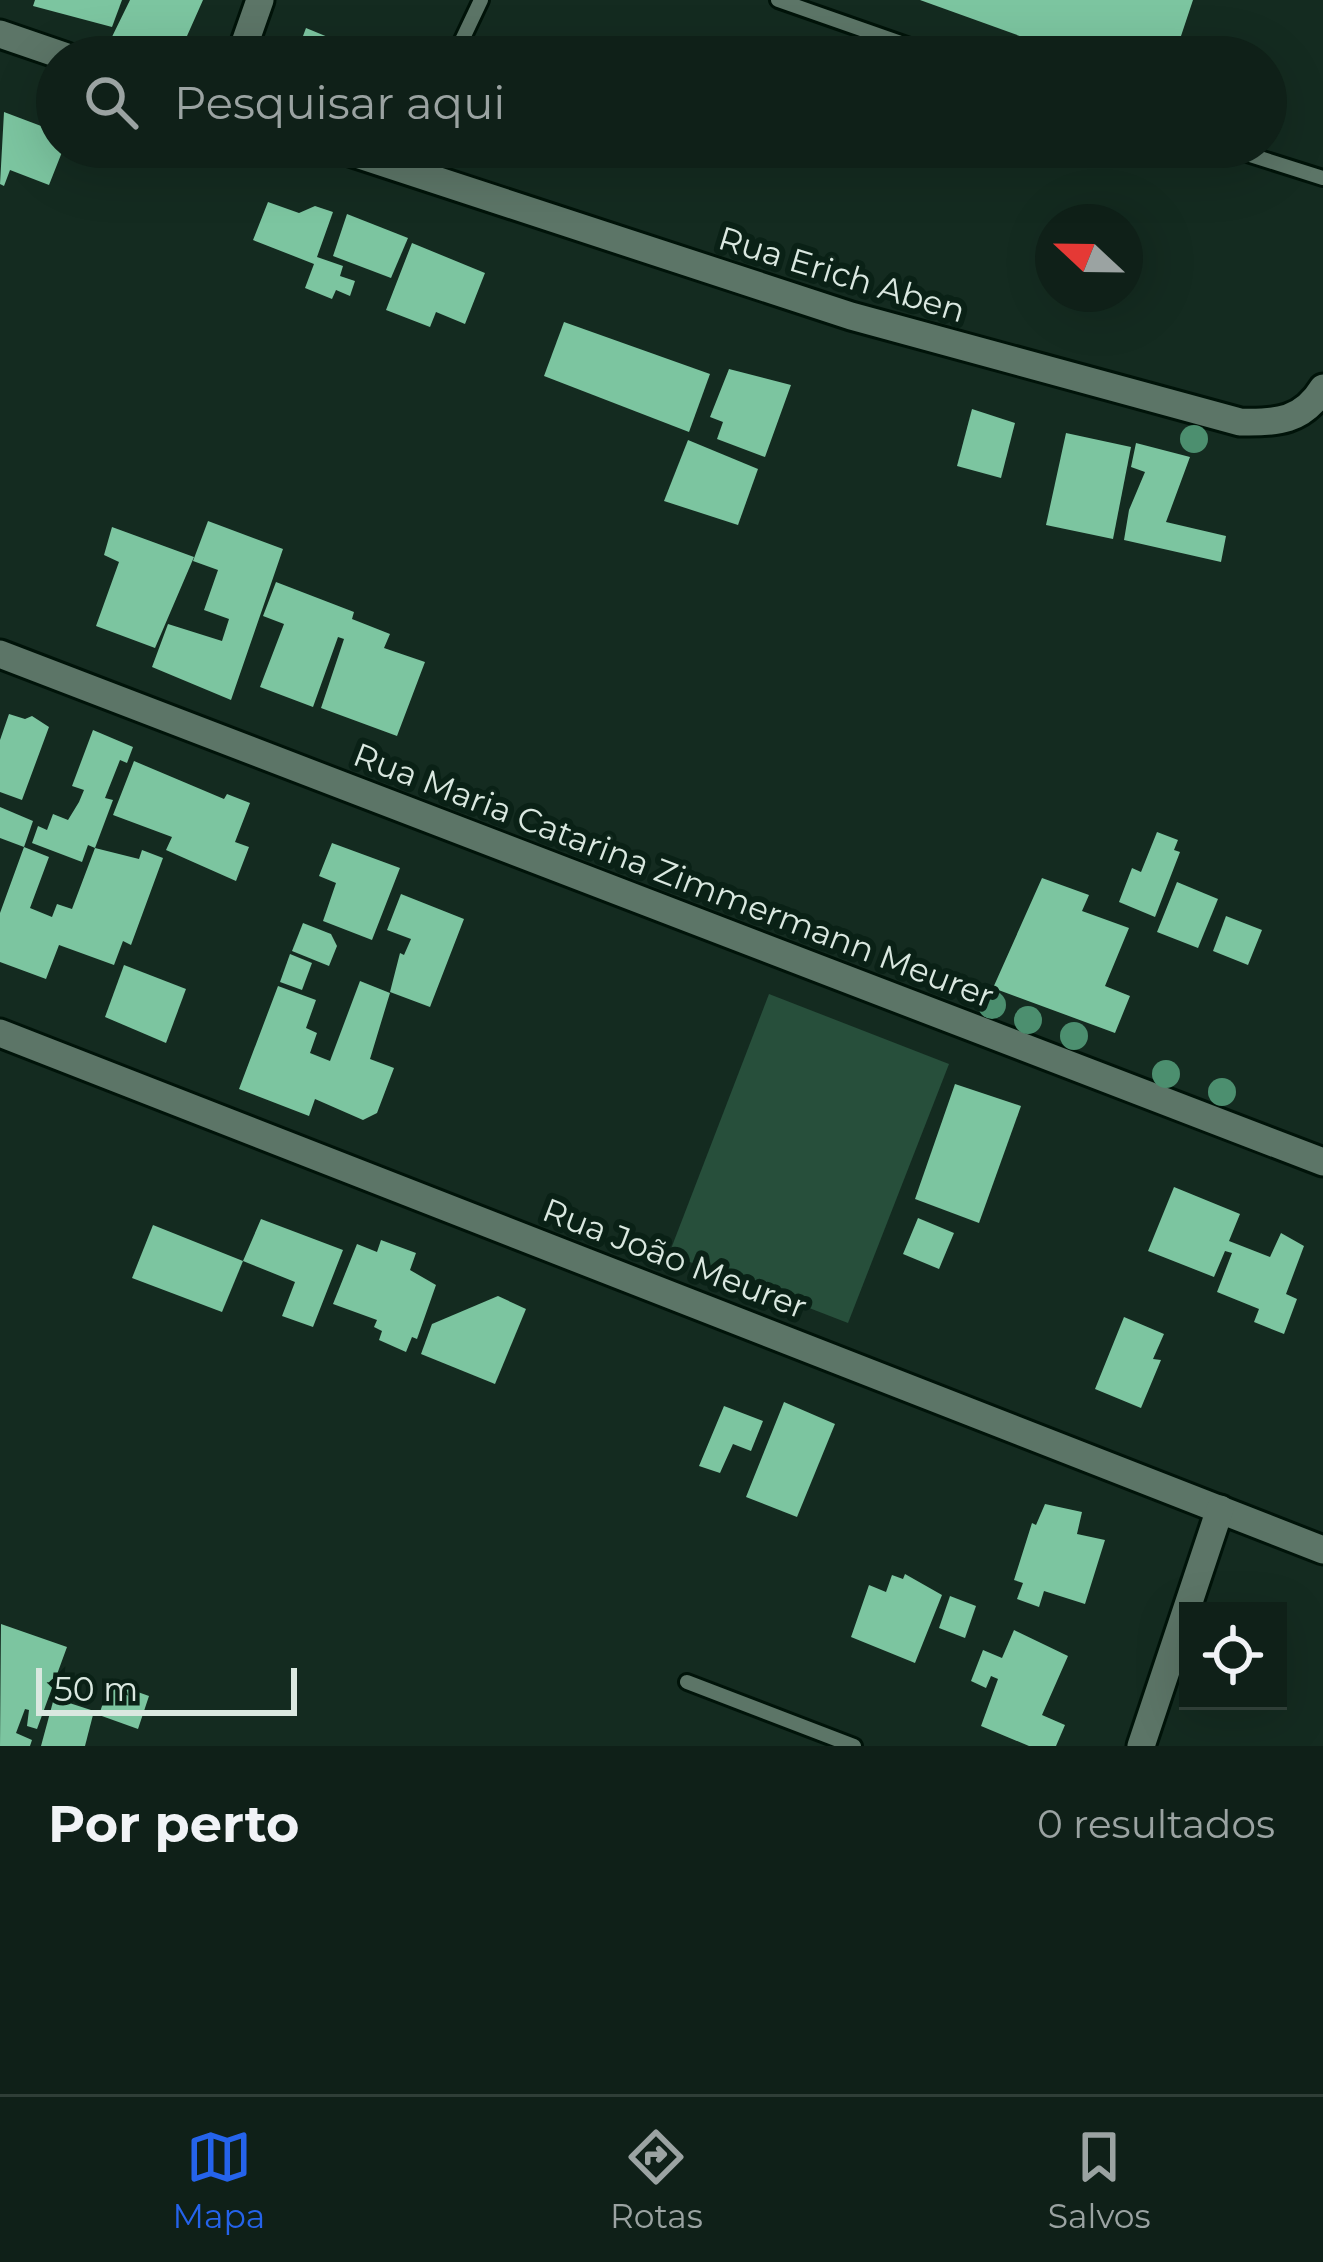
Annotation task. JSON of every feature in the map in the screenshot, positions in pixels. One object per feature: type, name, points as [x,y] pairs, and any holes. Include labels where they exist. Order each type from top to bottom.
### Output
[{"type":"street","points":[[247,36],[260,0]]},
{"type":"street","points":[[0,34],[36,46]]},
{"type":"street","name":"Rua Erich Aben","points":[[438,168],[851,316],[1240,422],[1274,423],[1297,416],[1311,407],[1323,388]]},
{"type":"street","name":"Rua Maria Catarina Zimmermann Meurer","points":[[0,654],[1323,1162]]},
{"type":"street","name":"Rua João Meurer","points":[[0,1034],[1323,1550]]},
{"type":"street","points":[[1141,1746],[1220,1509]]},
{"type":"lane","points":[[464,36],[481,0]]},
{"type":"lane","points":[[778,0],[881,36]]},
{"type":"lane","points":[[1287,167],[1323,178]]},
{"type":"lane","points":[[687,1682],[854,1746]]},
{"type":"green space","points":[[769,994],[949,1064],[848,1323],[669,1254]]},
{"type":"building","points":[[35,0],[122,0],[112,27],[33,6]]},
{"type":"building","points":[[130,0],[203,0],[187,36],[112,36]]},
{"type":"building","points":[[920,0],[1193,0],[1181,36],[1020,36]]},
{"type":"building","points":[[4,112],[36,124],[36,168],[56,168],[49,185],[10,170],[4,186],[0,184]]},
{"type":"building","points":[[268,202],[299,213],[315,206],[333,212],[317,257],[343,266],[340,276],[355,281],[350,296],[336,290],[332,299],[305,288],[314,264],[253,240]]},
{"type":"building","points":[[347,214],[408,238],[391,278],[333,256]]},
{"type":"building","points":[[412,243],[485,273],[465,324],[436,312],[430,327],[386,310]]},
{"type":"building","points":[[564,322],[710,374],[689,432],[544,376]]},
{"type":"building","points":[[729,369],[791,385],[765,457],[717,439],[723,422],[710,417]]},
{"type":"building","points":[[972,409],[1015,423],[1001,478],[957,466]]},
{"type":"building","points":[[1066,433],[1131,447],[1113,539],[1046,525]]},
{"type":"building","points":[[688,440],[758,469],[738,525],[664,501]]},
{"type":"building","points":[[1136,443],[1190,457],[1166,522],[1226,536],[1221,562],[1124,540],[1129,510],[1145,472],[1131,467]]},
{"type":"building","points":[[208,521],[283,549],[231,700],[152,667],[168,624],[222,641],[229,619],[204,610],[218,570],[193,561]]},
{"type":"building","points":[[112,527],[194,557],[155,648],[96,626],[119,562],[104,555]]},
{"type":"building","points":[[276,582],[354,612],[352,619],[390,634],[384,648],[425,662],[397,736],[321,708],[344,639],[338,637],[313,707],[260,687],[284,624],[263,616]]},
{"type":"building","points":[[9,714],[32,716],[49,727],[22,800],[0,792],[0,740]]},
{"type":"building","points":[[93,730],[133,747],[127,763],[120,760],[105,798],[113,800],[95,848],[88,845],[82,862],[32,843],[38,826],[47,830],[53,814],[68,820],[79,802],[84,790],[72,786]]},
{"type":"building","points":[[134,761],[224,799],[227,794],[250,803],[235,842],[249,847],[236,881],[166,850],[172,837],[113,815]]},
{"type":"building","points":[[0,807],[33,821],[24,847],[0,838]]},
{"type":"building","points":[[1157,832],[1178,840],[1174,850],[1180,852],[1155,917],[1119,902],[1132,868],[1141,872]]},
{"type":"building","points":[[332,843],[400,868],[372,940],[323,921],[336,883],[319,876]]},
{"type":"building","points":[[24,847],[49,857],[30,908],[52,917],[57,904],[72,909],[95,848],[139,859],[142,850],[163,858],[131,945],[123,941],[114,965],[59,945],[46,979],[0,962],[0,913]]},
{"type":"building","points":[[1042,878],[1089,895],[1082,911],[1129,928],[1105,986],[1130,996],[1115,1033],[993,988]]},
{"type":"building","points":[[1177,882],[1218,899],[1198,948],[1157,932]]},
{"type":"building","points":[[401,894],[464,919],[430,1007],[390,992],[400,953],[404,955],[411,939],[387,930]]},
{"type":"building","points":[[1226,916],[1262,930],[1248,965],[1213,951]]},
{"type":"building","points":[[303,923],[331,934],[337,946],[329,966],[292,951]]},
{"type":"building","points":[[290,954],[312,963],[302,990],[280,982]]},
{"type":"building","points":[[124,965],[186,989],[166,1043],[105,1017]]},
{"type":"building","points":[[360,981],[390,993],[370,1059],[394,1068],[377,1113],[363,1120],[315,1099],[309,1116],[239,1089],[278,986],[316,1000],[306,1028],[317,1033],[310,1053],[330,1061]]},
{"type":"building","points":[[955,1084],[1021,1106],[979,1223],[915,1199]]},
{"type":"building","points":[[1174,1187],[1240,1214],[1229,1241],[1270,1257],[1281,1233],[1304,1246],[1286,1294],[1297,1299],[1284,1334],[1254,1322],[1259,1309],[1217,1292],[1232,1253],[1225,1251],[1214,1277],[1148,1251]]},
{"type":"building","points":[[918,1218],[954,1233],[939,1269],[903,1254]]},
{"type":"building","points":[[261,1219],[343,1250],[313,1327],[282,1316],[295,1282],[243,1261]]},
{"type":"building","points":[[153,1225],[243,1261],[222,1312],[132,1278]]},
{"type":"building","points":[[381,1240],[416,1253],[410,1270],[436,1285],[417,1339],[412,1337],[406,1352],[379,1340],[382,1331],[374,1327],[377,1320],[333,1304],[357,1244],[377,1252]]},
{"type":"building","points":[[498,1296],[526,1309],[495,1384],[421,1354],[432,1324]]},
{"type":"building","points":[[1124,1317],[1164,1334],[1153,1359],[1161,1360],[1141,1408],[1095,1389]]},
{"type":"building","points":[[784,1402],[835,1424],[797,1517],[746,1497]]},
{"type":"building","points":[[724,1406],[763,1421],[751,1451],[733,1444],[720,1473],[699,1466]]},
{"type":"building","points":[[1045,1504],[1082,1512],[1077,1534],[1105,1540],[1085,1604],[1044,1591],[1039,1607],[1017,1599],[1023,1583],[1014,1580],[1032,1523],[1036,1525]]},
{"type":"building","points":[[905,1574],[942,1595],[915,1663],[851,1637],[869,1585],[886,1592],[892,1575],[903,1579]]},
{"type":"building","points":[[950,1596],[976,1606],[965,1638],[939,1628]]},
{"type":"building","points":[[1,1624],[67,1647],[37,1729],[27,1726],[29,1710],[25,1709],[16,1733],[32,1740],[30,1746],[0,1746]]},
{"type":"building","points":[[1014,1630],[1068,1656],[1042,1715],[1065,1725],[1056,1746],[1029,1746],[981,1726],[998,1679],[991,1676],[986,1688],[971,1681],[983,1650],[1002,1658]]},
{"type":"building","points":[[110,1682],[149,1696],[138,1729],[99,1715]]},
{"type":"building","points":[[54,1698],[94,1711],[85,1746],[41,1746]]}]
